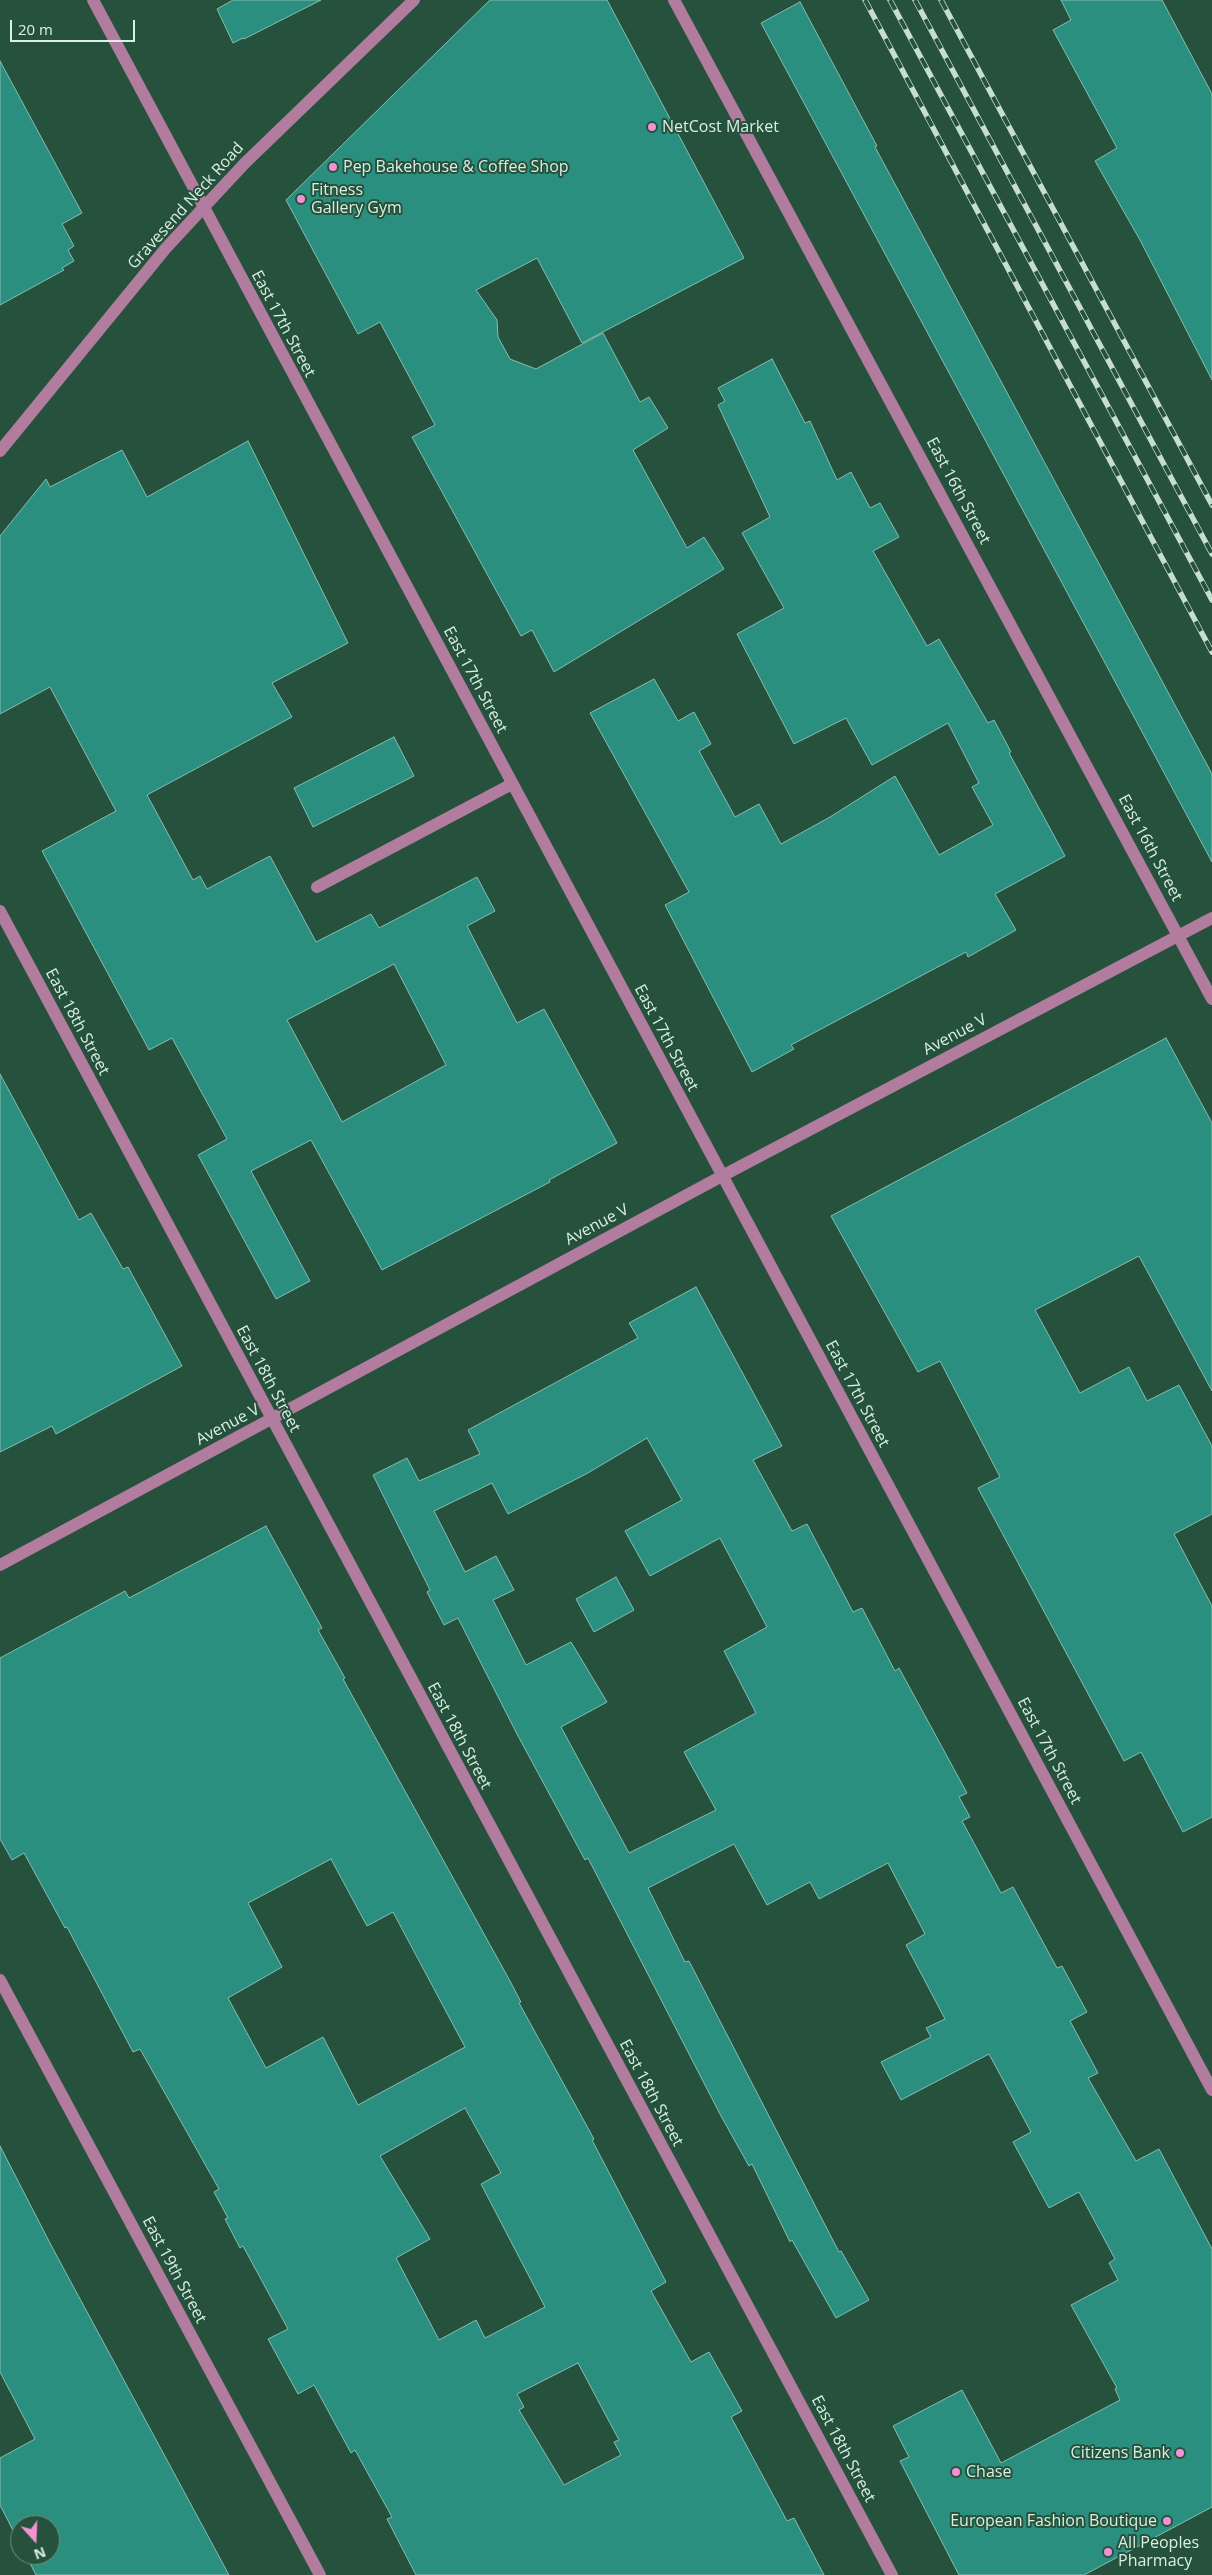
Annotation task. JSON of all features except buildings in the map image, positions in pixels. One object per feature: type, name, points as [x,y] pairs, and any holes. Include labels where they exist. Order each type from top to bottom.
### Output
[{"type":"street","name":"East 17th Street","points":[[92,0],[1212,2090]]},
{"type":"street","name":"Gravesend Neck Road","points":[[0,451],[166,248],[245,163],[414,0]]},
{"type":"street","name":"East 16th Street","points":[[674,0],[1212,999]]},
{"type":"street","points":[[317,887],[512,784]]},
{"type":"street","name":"East 18th Street","points":[[0,911],[892,2575]]},
{"type":"street","name":"Avenue V","points":[[0,1565],[722,1176],[1212,918]]},
{"type":"street","name":"East 19th Street","points":[[0,1980],[320,2575]]},
{"type":"railway","points":[[865,0],[1212,652]]},
{"type":"railway","points":[[890,0],[1212,600]]},
{"type":"railway","points":[[915,0],[1212,554]]},
{"type":"railway","points":[[941,0],[1212,505]]},
{"type":"place","name":"NetCost Market","points":[[652,127]]},
{"type":"place","name":"Pep Bakehouse & Coffee Shop","points":[[333,167]]},
{"type":"place","name":"Fitness Gallery Gym","points":[[301,199]]},
{"type":"place","name":"Citizens Bank","points":[[1180,2453]]},
{"type":"place","name":"Chase","points":[[956,2472]]},
{"type":"place","name":"European Fashion Boutique","points":[[1167,2521]]},
{"type":"place","name":"All Peoples Pharmacy","points":[[1108,2552]]}]
